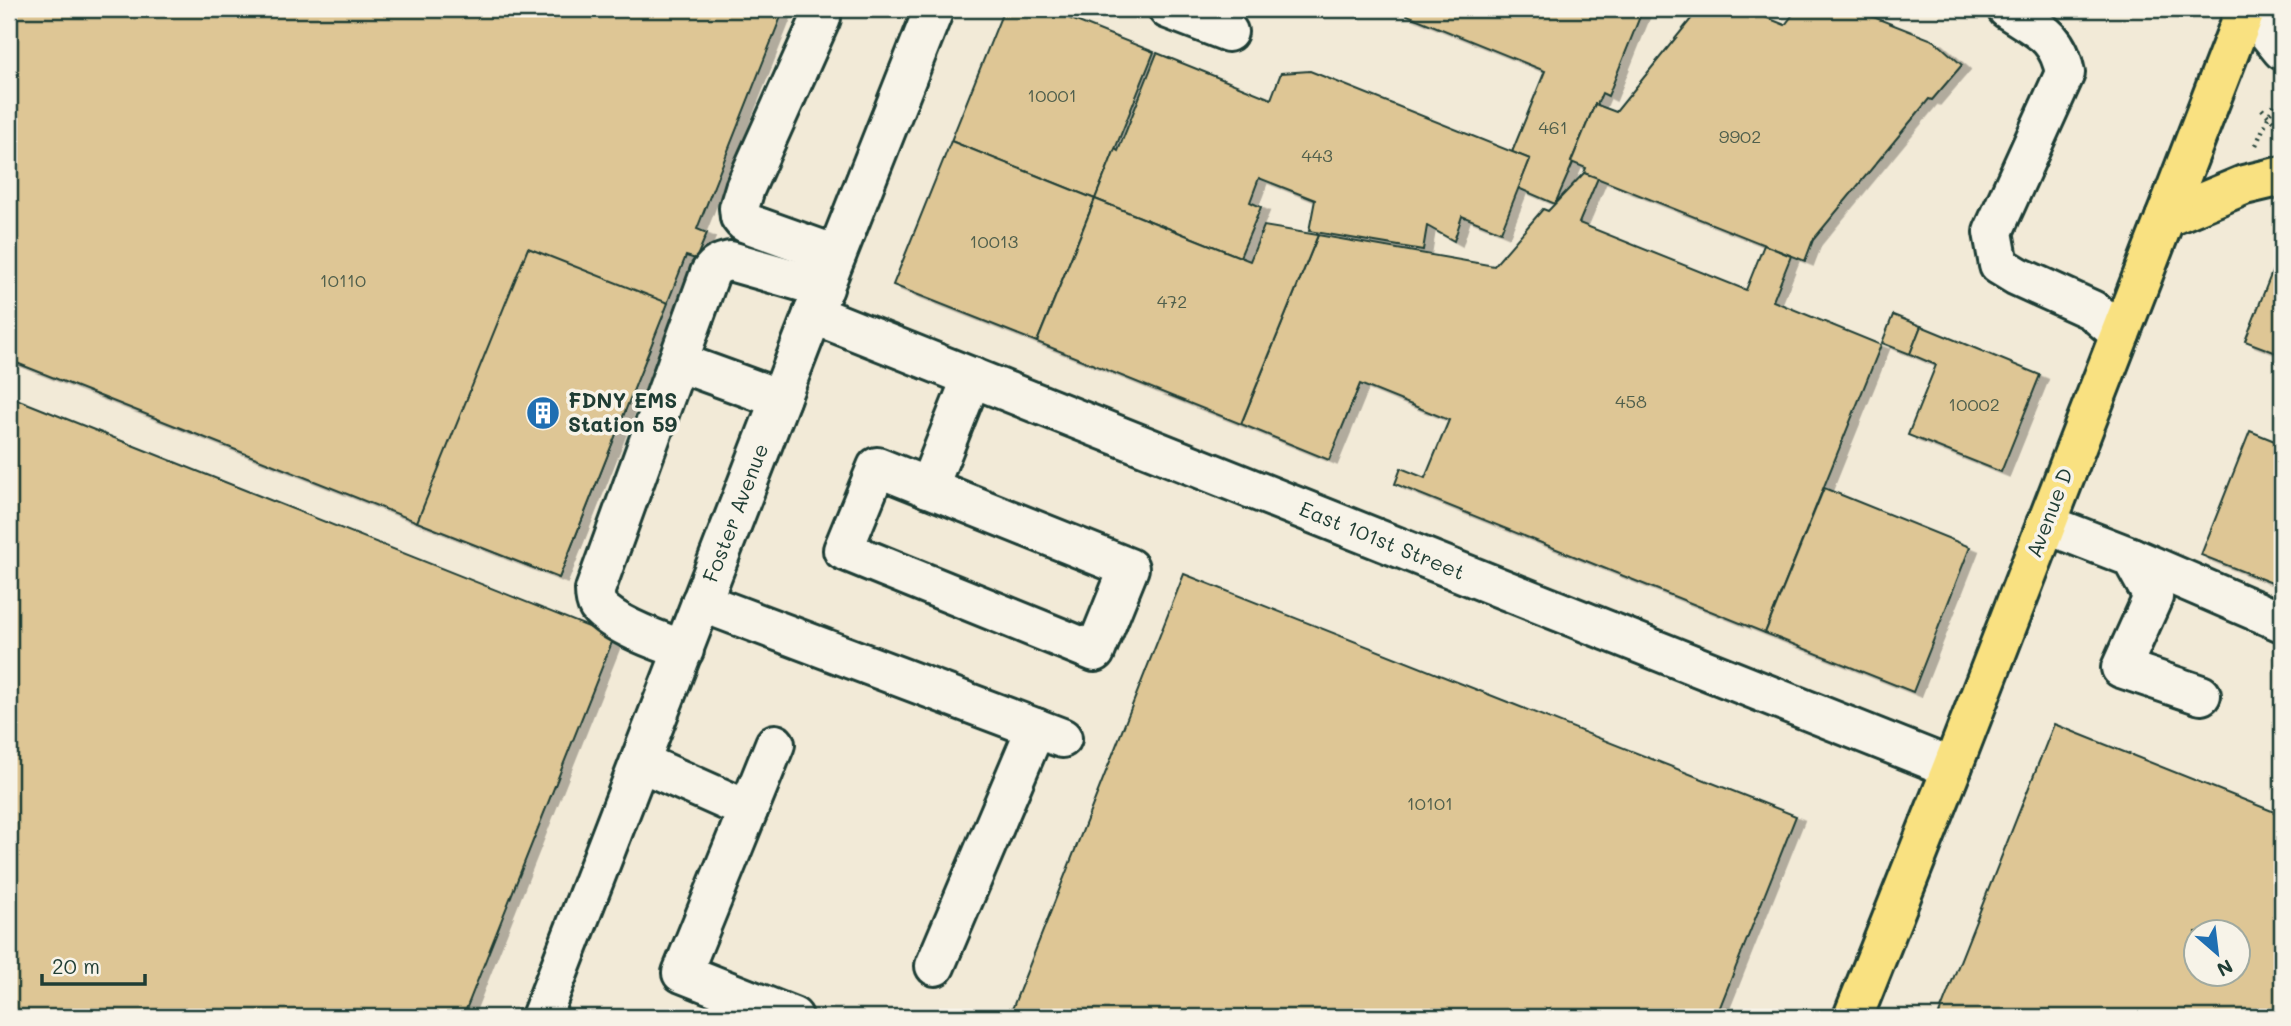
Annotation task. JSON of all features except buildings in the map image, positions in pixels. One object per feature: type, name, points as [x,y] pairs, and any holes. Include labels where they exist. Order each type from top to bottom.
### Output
[{"type":"main road","name":"Avenue D","points":[[1853,1017],[2247,9]]},
{"type":"main road","points":[[2165,218],[2245,186],[2282,176]]},
{"type":"street","points":[[1168,9],[1228,32]]},
{"type":"street","points":[[2007,9],[2053,40],[2062,55],[2065,74],[1993,232],[1999,265],[2092,310],[2120,334]]},
{"type":"street","points":[[2247,9],[2282,50]]},
{"type":"street","name":"Foster Avenue","points":[[541,1017],[824,286],[926,11]]},
{"type":"street","points":[[821,18],[745,188],[739,208],[744,222],[824,286]]},
{"type":"street","points":[[684,650],[651,639],[624,624],[598,606],[595,590],[710,273],[713,267],[721,262],[730,261],[824,286]]},
{"type":"street","name":"East 101st Street","points":[[824,286],[972,377],[1952,768]]},
{"type":"street","points":[[678,362],[780,399]]},
{"type":"street","points":[[928,488],[972,377]]},
{"type":"street","points":[[877,467],[928,488],[1129,568],[1095,652],[843,550],[877,467]]},
{"type":"street","points":[[2046,524],[2282,622]]},
{"type":"street","points":[[2130,557],[2153,597],[2121,668],[2201,695]]},
{"type":"street","points":[[701,603],[1049,733],[936,967]]},
{"type":"street","points":[[775,744],[682,973],[793,1017]]},
{"type":"street","points":[[640,762],[748,810]]},
{"type":"path","points":[[2256,147],[2274,104]]},
{"type":"path","points":[[2262,109],[2282,131]]},
{"type":"place","name":"FDNY EMS Station 59","points":[[543,413]]}]
